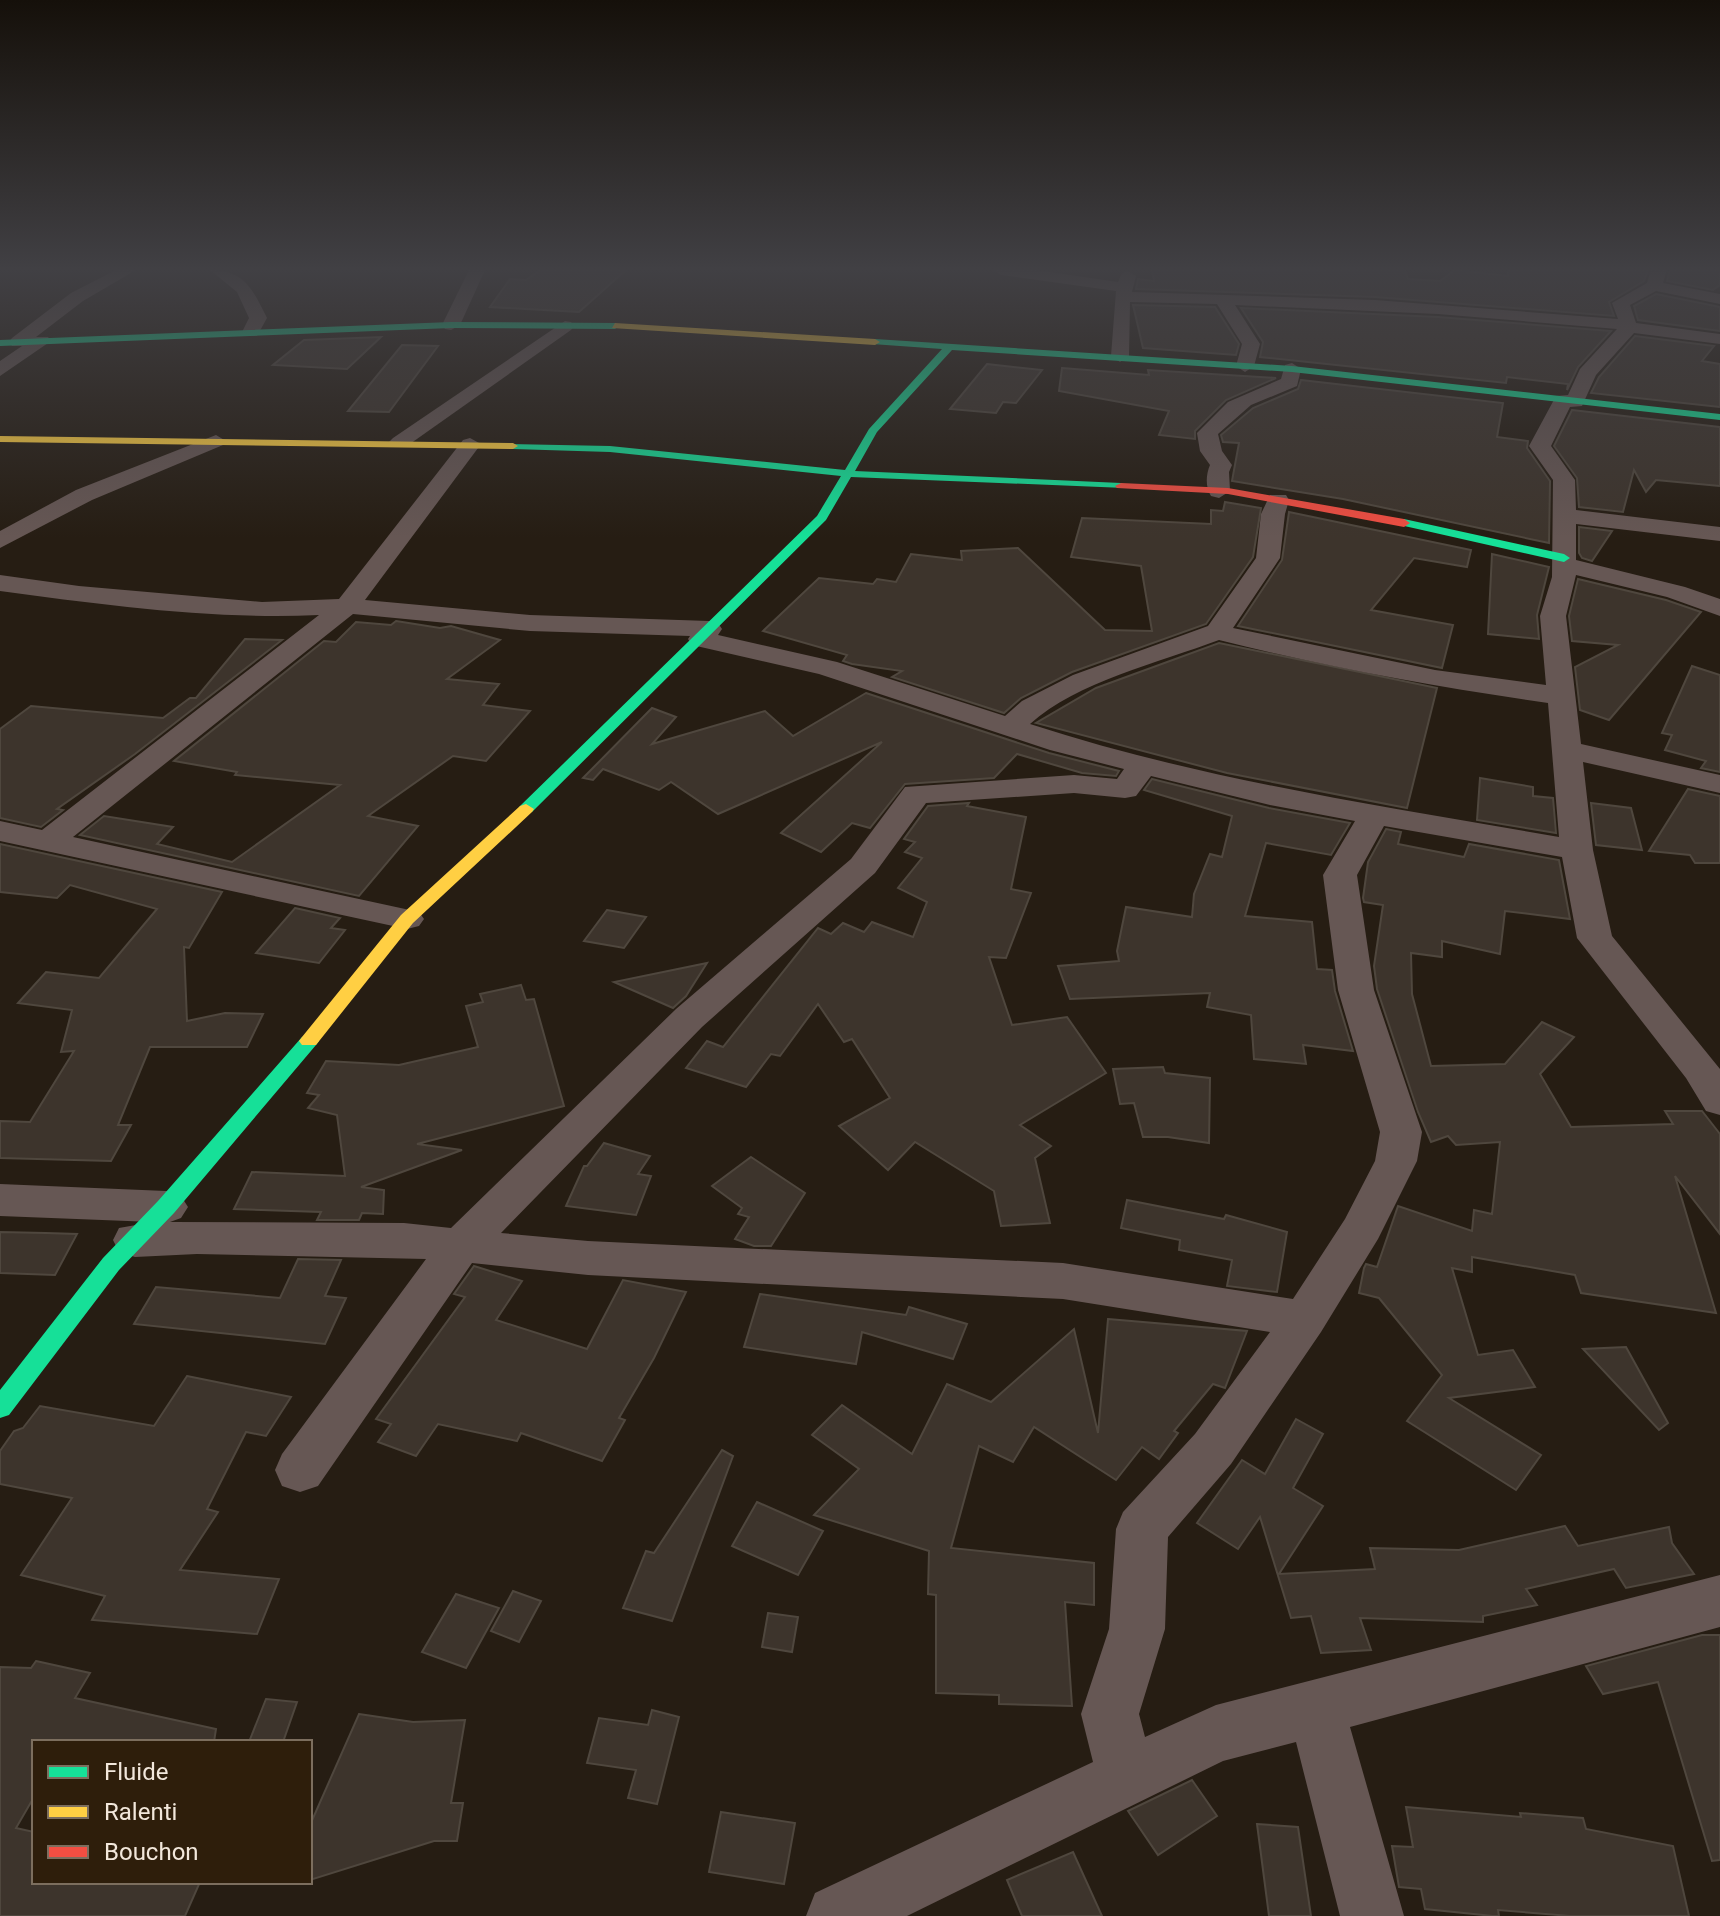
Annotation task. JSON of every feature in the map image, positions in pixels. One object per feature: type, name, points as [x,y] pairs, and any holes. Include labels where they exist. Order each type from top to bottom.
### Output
[{"type":"main road","points":[[0,1408],[111,1264],[166,1207],[342,1002],[407,919],[520,815],[822,518],[873,431],[938,359]]},
{"type":"main road","points":[[1163,359],[1292,369],[1720,417]]},
{"type":"main road","points":[[0,439],[400,442],[610,449],[849,474],[1219,491],[1278,500],[1564,561]]},
{"type":"street","points":[[400,442],[517,359]]},
{"type":"street","points":[[1245,366],[1247,359]]},
{"type":"street","points":[[1599,359],[1540,446],[1564,480],[1564,577],[1553,616],[1577,850],[1595,938],[1700,1069],[1720,1101]]},
{"type":"street","points":[[1219,491],[1218,472],[1221,465],[1211,451],[1207,433],[1225,412],[1243,399],[1290,382],[1292,369]]},
{"type":"street","points":[[0,541],[84,495],[216,441]]},
{"type":"street","points":[[47,842],[347,606],[470,444]]},
{"type":"street","points":[[1217,632],[1268,558],[1273,514],[1278,500]]},
{"type":"street","points":[[1564,516],[1720,534]]},
{"type":"street","points":[[1564,561],[1676,592],[1720,608]]},
{"type":"street","points":[[0,583],[79,594],[262,610],[347,606],[530,623],[705,634],[827,668],[1061,744],[1270,796],[1577,850]]},
{"type":"street","points":[[1010,727],[1032,707],[1083,681],[1217,632],[1403,672],[1560,696]]},
{"type":"street","points":[[1565,749],[1720,784]]},
{"type":"street","points":[[300,1470],[460,1246],[689,1018],[863,866],[916,794],[1074,784],[1125,789],[1144,764]]},
{"type":"street","points":[[1126,1777],[1110,1714],[1137,1629],[1142,1529],[1213,1449],[1305,1319],[1363,1227],[1396,1161],[1401,1132],[1356,990],[1340,875],[1375,814]]},
{"type":"street","points":[[0,831],[407,919]]},
{"type":"street","points":[[0,1200],[166,1207]]},
{"type":"street","points":[[135,1240],[197,1237],[388,1240],[719,1266],[1063,1281],[1305,1319]]},
{"type":"street","points":[[838,1916],[1216,1734],[1720,1601]]},
{"type":"street","points":[[1316,1708],[1372,1916]]},
{"type":"building","points":[[280,359],[357,359],[347,369],[273,365]]},
{"type":"building","points":[[390,359],[428,359],[389,412],[348,411]]},
{"type":"building","points":[[1283,359],[1585,359],[1567,390],[1568,384],[1507,377],[1506,383]]},
{"type":"building","points":[[1614,359],[1703,359],[1720,364],[1720,407],[1591,393],[1599,377]]},
{"type":"building","points":[[987,364],[1042,370],[1016,403],[1003,402],[996,413],[950,409]]},
{"type":"building","points":[[1062,368],[1149,375],[1148,370],[1276,378],[1226,400],[1195,431],[1195,439],[1159,435],[1169,411],[1059,391]]},
{"type":"building","points":[[1301,380],[1503,403],[1497,437],[1528,441],[1527,448],[1550,481],[1549,543],[1343,499],[1232,481],[1239,443],[1223,442],[1221,435],[1253,408],[1298,389]]},
{"type":"building","points":[[1572,410],[1720,427],[1720,486],[1656,480],[1646,492],[1634,470],[1623,512],[1579,507],[1577,478],[1554,446]]},
{"type":"building","points":[[1225,502],[1261,508],[1253,557],[1206,624],[1072,672],[1021,698],[1004,713],[892,677],[902,671],[852,664],[843,661],[847,655],[763,631],[819,578],[873,584],[877,579],[896,582],[911,554],[962,560],[961,551],[1018,548],[1105,630],[1152,631],[1141,566],[1071,557],[1082,518],[1211,524],[1211,510],[1223,511]]},
{"type":"building","points":[[1289,512],[1471,550],[1467,567],[1414,558],[1371,610],[1453,625],[1442,668],[1238,626],[1282,560]]},
{"type":"building","points":[[1579,527],[1612,531],[1592,561],[1582,558],[1579,553]]},
{"type":"building","points":[[1492,554],[1549,567],[1537,615],[1539,639],[1488,634]]},
{"type":"building","points":[[1578,579],[1666,600],[1701,612],[1609,720],[1580,710],[1575,667],[1618,645],[1572,641],[1569,616]]},
{"type":"building","points":[[396,621],[440,628],[451,626],[500,640],[447,679],[499,684],[483,705],[530,711],[486,761],[453,756],[368,816],[418,826],[359,896],[80,835],[104,816],[173,827],[157,844],[232,862],[340,785],[235,775],[237,772],[174,761],[324,641],[336,642],[356,622],[391,625]]},
{"type":"building","points":[[245,639],[282,640],[135,754],[57,809],[63,810],[41,827],[0,818],[0,729],[31,706],[163,718],[190,698],[196,698]]},
{"type":"building","points":[[1219,643],[1437,688],[1407,808],[1227,773],[1036,723],[1096,688]]},
{"type":"building","points":[[1692,666],[1720,675],[1720,772],[1701,768],[1706,761],[1665,750],[1672,735],[1662,733]]},
{"type":"building","points":[[866,693],[1049,753],[1119,771],[1116,776],[1082,773],[1017,754],[994,778],[905,784],[870,828],[852,823],[821,852],[781,833],[882,742],[718,814],[671,782],[659,790],[603,769],[593,780],[583,778],[652,708],[676,717],[652,744],[765,711],[793,736]]},
{"type":"building","points":[[1480,778],[1533,787],[1533,796],[1553,798],[1556,833],[1477,820]]},
{"type":"building","points":[[1152,779],[1269,808],[1350,823],[1331,855],[1266,843],[1245,916],[1312,922],[1317,969],[1332,970],[1353,1051],[1303,1045],[1306,1064],[1254,1059],[1251,1015],[1207,1007],[1210,993],[1070,999],[1058,966],[1119,961],[1117,951],[1126,907],[1192,917],[1194,894],[1210,854],[1222,857],[1232,816],[1144,790]]},
{"type":"building","points":[[1688,789],[1720,796],[1720,863],[1695,863],[1690,855],[1649,851]]},
{"type":"building","points":[[969,803],[967,806],[1026,817],[1011,889],[1031,893],[1006,958],[989,957],[1012,1025],[1067,1017],[1106,1073],[1020,1125],[1051,1146],[1035,1158],[1050,1223],[1001,1226],[994,1191],[915,1142],[888,1170],[839,1126],[890,1098],[852,1039],[844,1042],[818,1004],[780,1056],[771,1054],[746,1087],[686,1068],[707,1041],[723,1047],[818,928],[831,934],[843,923],[864,932],[872,922],[913,937],[927,902],[898,888],[922,858],[905,852],[915,842],[904,839],[928,806]]},
{"type":"building","points":[[1591,803],[1631,808],[1642,850],[1596,845]]},
{"type":"building","points":[[1386,829],[1401,832],[1398,844],[1464,857],[1469,844],[1559,860],[1570,919],[1505,911],[1500,954],[1442,941],[1442,957],[1411,953],[1412,994],[1431,1066],[1505,1064],[1542,1022],[1574,1037],[1540,1074],[1571,1127],[1673,1124],[1665,1111],[1702,1111],[1720,1134],[1720,1234],[1675,1176],[1716,1313],[1581,1293],[1575,1275],[1472,1257],[1472,1272],[1452,1268],[1478,1355],[1513,1350],[1535,1387],[1449,1398],[1541,1455],[1516,1490],[1407,1421],[1442,1375],[1379,1298],[1359,1293],[1366,1264],[1377,1267],[1398,1206],[1472,1231],[1474,1210],[1492,1214],[1500,1142],[1456,1145],[1448,1136],[1431,1142],[1418,1112],[1377,989],[1374,966],[1383,905],[1364,902],[1363,898],[1368,862]]},
{"type":"building","points":[[0,844],[222,892],[189,948],[184,947],[187,1021],[225,1013],[263,1014],[247,1047],[150,1047],[118,1125],[131,1125],[111,1161],[0,1158],[0,1121],[30,1122],[74,1051],[61,1052],[72,1010],[18,1003],[46,972],[99,978],[157,909],[70,885],[57,898],[0,892]]},
{"type":"building","points":[[295,908],[340,918],[331,928],[345,930],[319,963],[256,953]]},
{"type":"building","points":[[607,910],[646,917],[624,948],[584,941]]},
{"type":"building","points":[[707,963],[686,996],[673,1008],[614,982]]},
{"type":"building","points":[[521,985],[526,1000],[534,999],[564,1106],[417,1144],[462,1150],[361,1187],[384,1190],[383,1214],[362,1213],[359,1220],[317,1220],[321,1212],[234,1209],[252,1172],[345,1176],[337,1115],[308,1108],[319,1095],[307,1093],[326,1061],[399,1065],[478,1047],[466,1006],[483,1002],[480,994]]},
{"type":"building","points":[[1163,1067],[1165,1073],[1210,1078],[1209,1143],[1143,1137],[1134,1103],[1120,1104],[1113,1069]]},
{"type":"building","points":[[604,1143],[650,1156],[638,1174],[651,1176],[636,1215],[566,1206],[584,1166]]},
{"type":"building","points":[[751,1157],[805,1193],[771,1246],[754,1246],[735,1239],[749,1217],[738,1214],[742,1208],[712,1186]]},
{"type":"building","points":[[1127,1200],[1224,1219],[1226,1215],[1287,1232],[1277,1292],[1227,1286],[1232,1260],[1179,1250],[1180,1240],[1121,1228]]},
{"type":"building","points":[[0,1232],[77,1234],[55,1275],[0,1273]]},
{"type":"building","points":[[298,1259],[341,1260],[325,1296],[346,1298],[325,1344],[134,1324],[156,1287],[280,1298]]},
{"type":"building","points":[[474,1266],[522,1281],[496,1320],[587,1349],[623,1280],[686,1292],[654,1358],[619,1418],[625,1420],[602,1461],[521,1433],[517,1441],[438,1424],[416,1456],[378,1442],[391,1424],[376,1419],[465,1297],[454,1294]]},
{"type":"building","points":[[760,1294],[906,1315],[909,1307],[967,1324],[953,1359],[862,1332],[856,1364],[744,1347]]},
{"type":"building","points":[[1108,1319],[1247,1331],[1225,1388],[1213,1384],[1174,1431],[1178,1433],[1159,1459],[1142,1447],[1116,1480],[1034,1427],[1013,1462],[979,1446],[951,1548],[1094,1563],[1094,1605],[1065,1602],[1072,1706],[999,1704],[999,1695],[936,1693],[936,1595],[928,1594],[929,1551],[814,1515],[859,1469],[812,1435],[842,1405],[912,1454],[947,1384],[991,1402],[1074,1329],[1098,1433]]},
{"type":"building","points":[[1626,1347],[1668,1423],[1659,1430],[1583,1349]]},
{"type":"building","points":[[187,1376],[291,1397],[266,1436],[246,1432],[207,1509],[218,1512],[180,1570],[279,1579],[257,1634],[92,1620],[105,1596],[21,1575],[72,1498],[0,1484],[0,1451],[14,1431],[23,1428],[40,1406],[154,1426]]},
{"type":"building","points":[[1296,1419],[1323,1434],[1293,1488],[1323,1506],[1279,1574],[1375,1569],[1370,1548],[1459,1550],[1565,1526],[1578,1546],[1669,1527],[1672,1543],[1694,1574],[1626,1588],[1614,1569],[1526,1589],[1537,1605],[1483,1616],[1483,1622],[1360,1618],[1371,1650],[1321,1653],[1311,1616],[1291,1618],[1260,1517],[1238,1549],[1197,1523],[1242,1460],[1265,1474]]},
{"type":"building","points":[[722,1450],[733,1456],[672,1621],[623,1608],[646,1551],[654,1553]]},
{"type":"building","points":[[757,1502],[823,1531],[798,1575],[732,1546]]},
{"type":"building","points":[[513,1591],[541,1601],[519,1642],[491,1631]]},
{"type":"building","points":[[456,1594],[499,1608],[466,1668],[422,1652]]},
{"type":"building","points":[[768,1613],[798,1617],[792,1652],[762,1647]]},
{"type":"building","points":[[1702,1635],[1720,1635],[1720,1860],[1712,1861],[1658,1682],[1603,1694],[1586,1666]]},
{"type":"building","points":[[36,1661],[90,1673],[75,1698],[216,1729],[214,1740],[32,1740],[32,1800],[16,1828],[32,1832],[32,1884],[199,1884],[185,1916],[0,1916],[0,1667],[31,1668]]},
{"type":"building","points":[[266,1699],[297,1702],[284,1740],[250,1740]]},
{"type":"building","points":[[652,1710],[679,1717],[657,1804],[628,1798],[636,1770],[587,1763],[599,1718],[648,1725]]},
{"type":"building","points":[[359,1714],[413,1722],[465,1720],[451,1803],[463,1803],[457,1841],[434,1841],[312,1879],[312,1820]]},
{"type":"building","points":[[1192,1780],[1217,1816],[1158,1855],[1128,1811]]},
{"type":"building","points":[[1406,1807],[1521,1817],[1520,1813],[1583,1818],[1586,1829],[1673,1846],[1689,1916],[1570,1916],[1498,1910],[1499,1916],[1493,1916],[1425,1909],[1421,1889],[1399,1887],[1392,1846],[1413,1847]]},
{"type":"building","points":[[721,1812],[795,1823],[784,1884],[709,1872]]},
{"type":"building","points":[[1257,1824],[1298,1827],[1311,1916],[1269,1916]]},
{"type":"building","points":[[1073,1852],[1102,1916],[1022,1916],[1007,1880]]},
{"type":"traffic: fast","points":[[526,809],[822,518],[873,431],[938,359]]},
{"type":"traffic: fast","points":[[1144,359],[1292,369],[1720,417]]},
{"type":"traffic: fast","points":[[513,446],[610,449],[849,474],[1121,486]]},
{"type":"traffic: fast","points":[[1404,523],[1564,558]]},
{"type":"traffic: fast","points":[[0,1408],[111,1264],[166,1207],[309,1041]]},
{"type":"traffic: slow","points":[[0,439],[513,446]]},
{"type":"traffic: slow","points":[[309,1041],[407,919],[526,809]]},
{"type":"traffic: jam","points":[[1121,486],[1228,491],[1404,523]]}]
